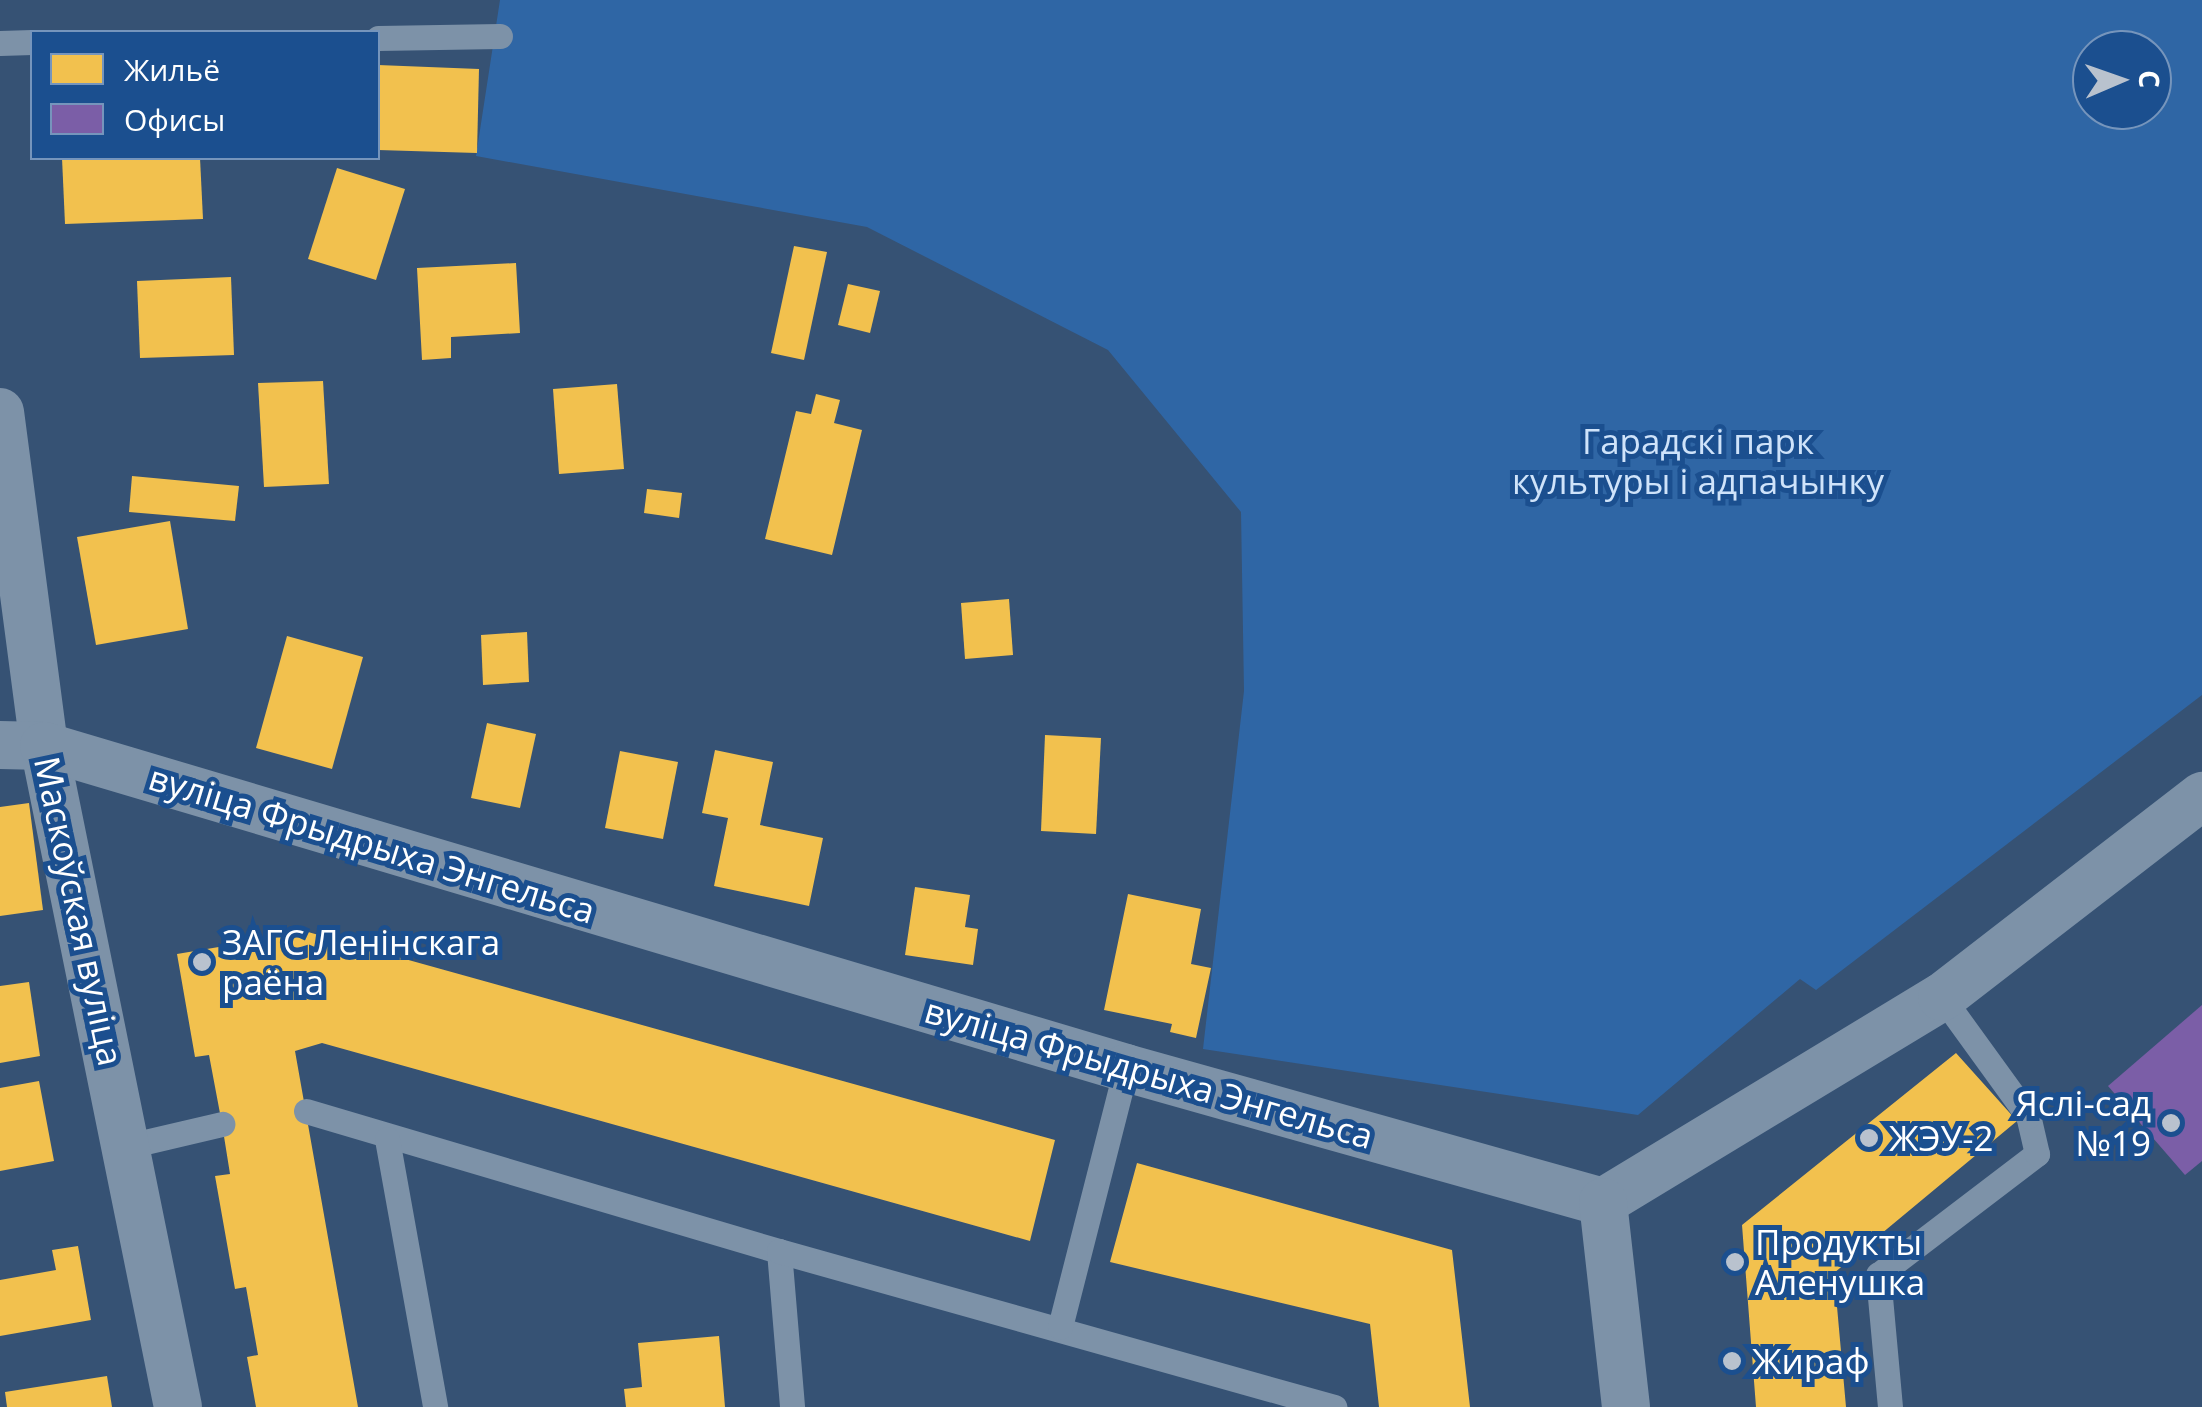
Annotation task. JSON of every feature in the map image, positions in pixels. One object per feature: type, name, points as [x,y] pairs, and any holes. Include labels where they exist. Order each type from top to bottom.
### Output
[{"type":"street","name":"Маскоўская вуліца","points":[[0,412],[22,745],[128,1146],[178,1407]]},
{"type":"street","name":"вуліца Фрыдрыха Энгельса","points":[[22,745],[1126,1068],[1603,1202]]},
{"type":"street","points":[[1626,1407],[1603,1202],[1942,997],[2202,796]]},
{"type":"lane","points":[[380,38],[500,36]]},
{"type":"lane","points":[[0,43],[30,42]]},
{"type":"lane","points":[[1890,1407],[1878,1274],[2037,1154],[2028,1116],[1942,997]]},
{"type":"lane","points":[[1060,1326],[1126,1068]]},
{"type":"lane","points":[[306,1111],[387,1139],[1060,1326],[1334,1407]]},
{"type":"lane","points":[[128,1146],[222,1124]]},
{"type":"lane","points":[[387,1139],[435,1407]]},
{"type":"lane","points":[[779,1251],[792,1407]]},
{"type":"green space","name":"Гарадскі парк культуры і адпачынку","points":[[500,0],[2202,0],[2202,695],[1816,990],[1800,979],[1638,1115],[1203,1049],[1244,691],[1241,512],[1108,350],[867,227],[476,156]]},
{"type":"building: Жильё","points":[[380,65],[479,69],[477,153],[380,150]]},
{"type":"building: Жильё","points":[[62,160],[200,160],[203,219],[65,224]]},
{"type":"building: Жильё","points":[[337,168],[405,189],[376,280],[308,259]]},
{"type":"building: Жильё","points":[[794,246],[827,252],[804,360],[771,353]]},
{"type":"building: Жильё","points":[[516,263],[520,333],[451,337],[451,358],[422,360],[417,268]]},
{"type":"building: Жильё","points":[[231,277],[234,355],[140,358],[137,281]]},
{"type":"building: Жильё","points":[[848,284],[880,291],[870,333],[838,325]]},
{"type":"building: Жильё","points":[[323,381],[329,484],[264,487],[258,383]]},
{"type":"building: Жильё","points":[[617,384],[624,469],[559,474],[553,389]]},
{"type":"building: Жильё","points":[[816,394],[840,400],[834,423],[862,430],[832,555],[765,539],[796,411],[811,414]]},
{"type":"building: Жильё","points":[[132,476],[239,486],[235,521],[129,512]]},
{"type":"building: Жильё","points":[[647,489],[682,493],[679,518],[644,513]]},
{"type":"building: Жильё","points":[[170,521],[188,629],[96,645],[77,537]]},
{"type":"building: Жильё","points":[[1009,599],[1013,655],[965,659],[961,603]]},
{"type":"building: Жильё","points":[[527,632],[529,682],[483,685],[481,635]]},
{"type":"building: Жильё","points":[[287,636],[363,657],[332,769],[256,748]]},
{"type":"building: Жильё","points":[[487,723],[536,734],[520,808],[471,798]]},
{"type":"building: Жильё","points":[[1045,735],[1101,738],[1096,834],[1041,831]]},
{"type":"building: Жильё","points":[[715,750],[773,762],[760,825],[823,838],[809,906],[714,886],[728,818],[702,813]]},
{"type":"building: Жильё","points":[[620,751],[678,762],[663,839],[605,828]]},
{"type":"building: Жильё","points":[[29,803],[43,910],[0,916],[0,807]]},
{"type":"building: Жильё","points":[[915,887],[970,895],[965,927],[978,929],[973,965],[905,955]]},
{"type":"building: Жильё","points":[[1128,894],[1201,909],[1191,964],[1211,968],[1196,1038],[1170,1032],[1172,1024],[1104,1010]]},
{"type":"building: Жильё","points":[[308,932],[1055,1140],[1030,1241],[322,1043],[295,1051],[358,1407],[256,1407],[247,1357],[258,1355],[246,1287],[235,1289],[215,1176],[230,1174],[222,1124],[209,1055],[195,1057],[177,954]]},
{"type":"building: Жильё","points":[[29,982],[40,1056],[0,1063],[0,986]]},
{"type":"building: Жильё","points":[[1956,1053],[2017,1121],[1834,1273],[1846,1407],[1756,1407],[1742,1225]]},
{"type":"building: Жильё","points":[[39,1081],[54,1161],[0,1171],[0,1088]]},
{"type":"building: Жильё","points":[[1137,1163],[1452,1250],[1470,1407],[1379,1407],[1370,1324],[1110,1262]]},
{"type":"building: Жильё","points":[[78,1246],[91,1320],[0,1336],[0,1280],[56,1270],[52,1250]]},
{"type":"building: Жильё","points":[[719,1336],[725,1407],[626,1407],[624,1389],[642,1387],[638,1343]]},
{"type":"building: Жильё","points":[[107,1376],[112,1407],[7,1407],[5,1392]]},
{"type":"building: Офисы","name":"Яслі-сад №19","points":[[2202,1005],[2202,1161],[2185,1175],[2108,1086]]},
{"type":"place","name":"ЗАГС Ленінскага раёна","points":[[202,962]]},
{"type":"place","name":"Яслі-сад №19","points":[[2171,1123]]},
{"type":"place","name":"ЖЭУ-2","points":[[1869,1138]]},
{"type":"place","name":"Продукты Аленушка","points":[[1735,1262]]},
{"type":"place","name":"Жираф","points":[[1732,1361]]}]
